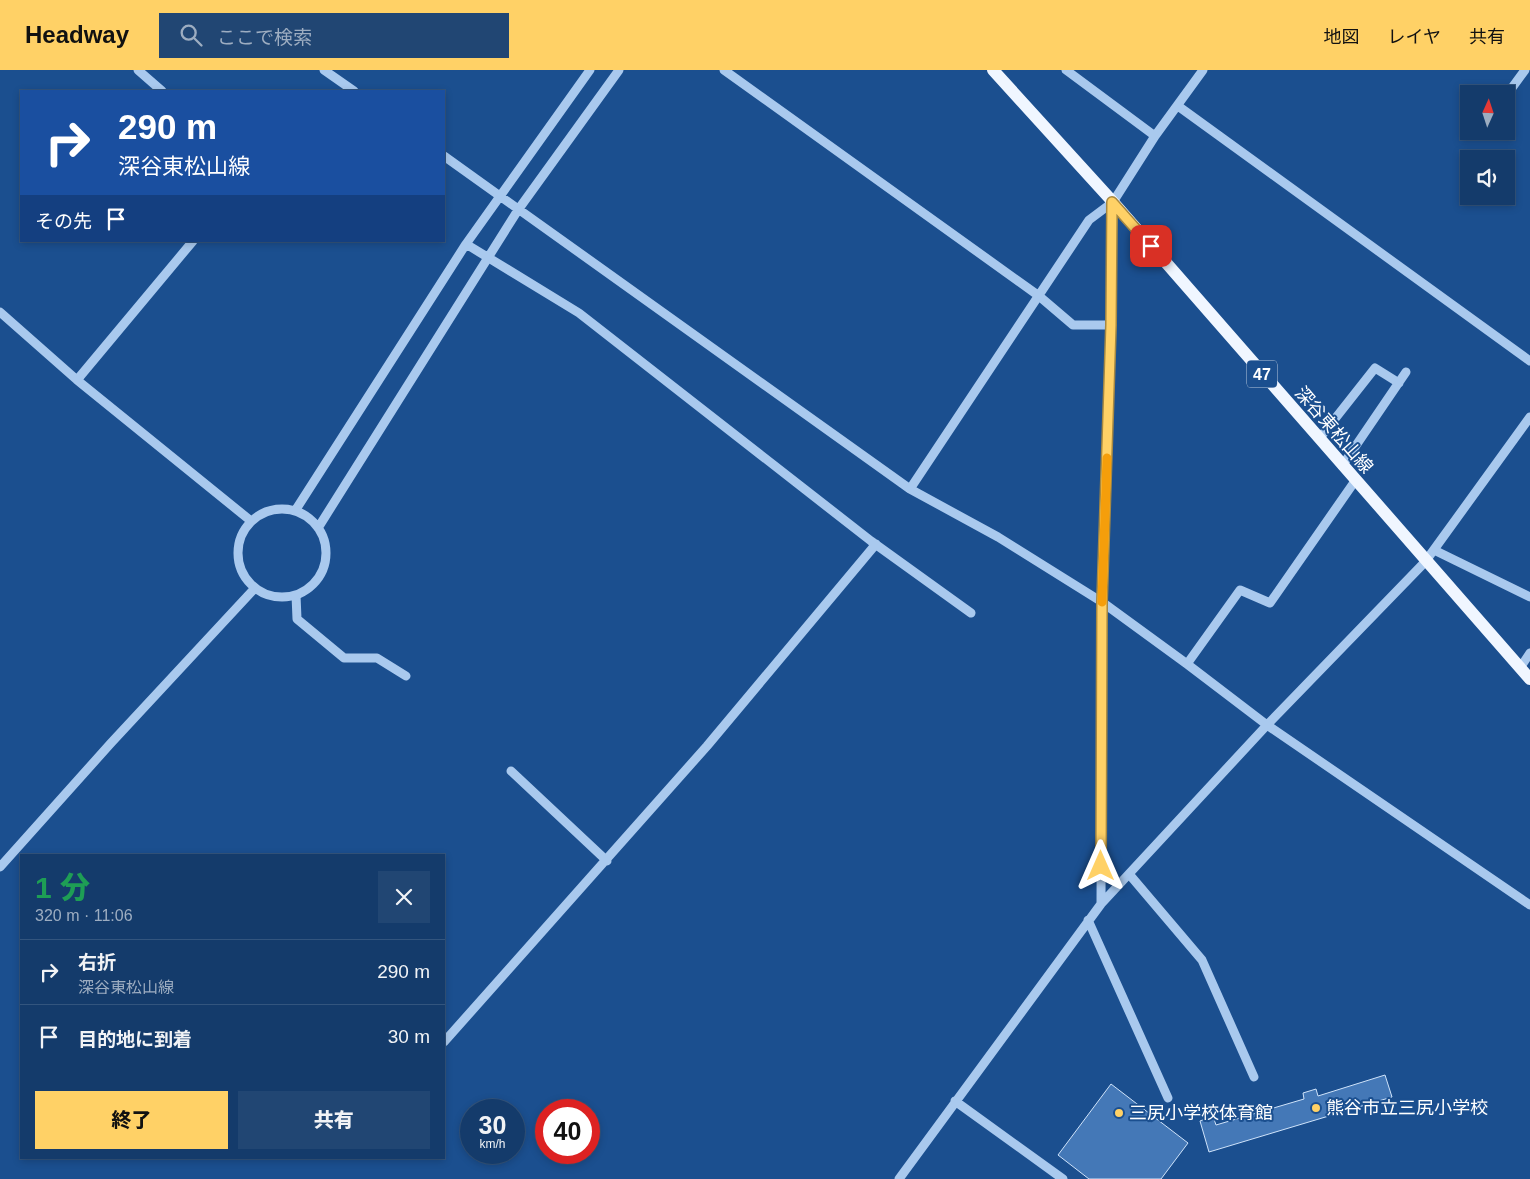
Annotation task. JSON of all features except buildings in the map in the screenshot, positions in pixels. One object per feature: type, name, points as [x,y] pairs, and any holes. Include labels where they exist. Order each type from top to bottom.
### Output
[{"type":"main road","name":"深谷東松山線","points":[[993,70],[1112,202],[1425,562],[1530,679]]},
{"type":"street","points":[[138,70],[161,90]]},
{"type":"street","points":[[324,70],[353,90]]},
{"type":"street","points":[[295,510],[466,244],[590,70]]},
{"type":"street","points":[[318,528],[518,210],[619,70]]},
{"type":"street","points":[[724,70],[1039,296],[1073,325],[1111,325]]},
{"type":"street","points":[[1066,70],[1155,136]]},
{"type":"street","points":[[910,489],[1090,220],[1112,202],[1155,136],[1203,70]]},
{"type":"street","points":[[1514,85],[1525,70],[1530,74]]},
{"type":"street","points":[[1178,106],[1530,361]]},
{"type":"street","points":[[445,157],[910,489],[998,537],[1102,602],[1267,725],[1530,905]]},
{"type":"street","points":[[1101,904],[1102,602],[1111,325],[1112,202]]},
{"type":"street","points":[[77,380],[192,242]]},
{"type":"street","points":[[466,244],[579,313],[876,544],[971,613]]},
{"type":"street","points":[[0,312],[77,380],[251,522]]},
{"type":"street","points":[[1319,439],[1375,368],[1399,383]]},
{"type":"street","points":[[1342,466],[1406,372]]},
{"type":"street","points":[[899,1179],[1101,904],[1267,725],[1425,562],[1530,417]]},
{"type":"street","points":[[1187,664],[1240,590],[1270,603],[1355,481]]},
{"type":"street","points":[[272,510],[295,510],[308,517],[318,528],[326,546],[324,567],[313,584],[296,595],[282,597],[268,594],[255,588],[245,577],[239,563],[238,548],[242,534],[251,522],[272,510]]},
{"type":"street","points":[[445,1041],[606,861],[876,544]]},
{"type":"street","points":[[1434,550],[1530,597]]},
{"type":"street","points":[[0,867],[111,743],[255,588]]},
{"type":"street","points":[[296,595],[298,619],[344,658],[378,658],[406,676]]},
{"type":"street","points":[[1520,668],[1530,653]]},
{"type":"street","points":[[511,771],[606,861]]},
{"type":"street","points":[[1129,874],[1202,960],[1254,1077]]},
{"type":"street","points":[[1088,920],[1168,1098]]},
{"type":"street","points":[[955,1101],[1063,1179]]},
{"type":"slow traffic","points":[[1102,602],[1107,458]]},
{"type":"place","name":"熊谷市立三尻小学校","points":[[1316,1108]]},
{"type":"place","name":"三尻小学校体育館","points":[[1119,1113]]},
{"type":"route","points":[[1101,866],[1102,602],[1111,325],[1112,202],[1151,246]]}]
